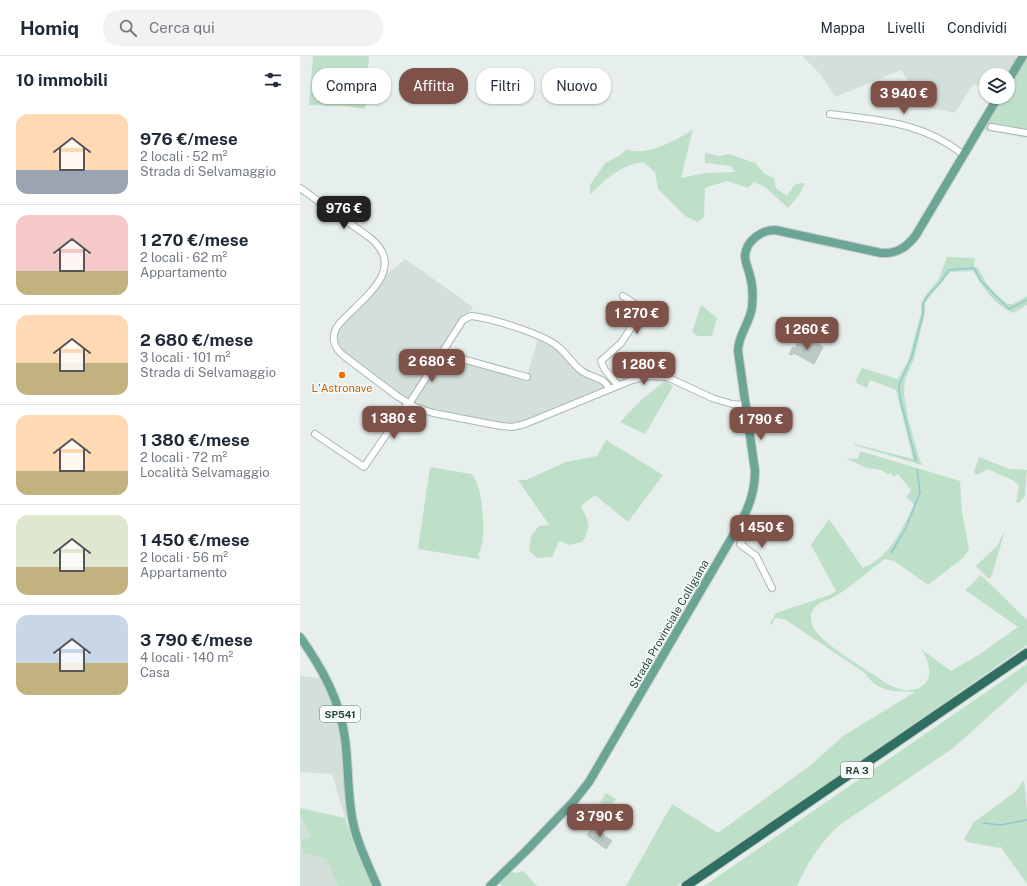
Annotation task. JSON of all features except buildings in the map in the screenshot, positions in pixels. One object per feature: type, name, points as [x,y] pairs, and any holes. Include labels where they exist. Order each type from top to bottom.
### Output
[{"type":"highway","name":"RA 3","points":[[686,886],[1027,653]]},
{"type":"highway","name":"RA 3","points":[[695,886],[1027,659]]},
{"type":"main road","points":[[1015,69],[1023,56]]},
{"type":"main road","name":"Strada Provinciale Colligiana","points":[[490,886],[507,872],[574,801],[587,785],[738,528],[749,505],[755,481],[754,464],[738,348],[752,308],[751,280],[745,257],[747,247],[752,240],[766,231],[780,230],[878,253],[898,251],[906,246],[913,238],[994,104]]},
{"type":"main road","name":"SP541","points":[[300,637],[324,673],[338,707],[345,738],[350,806],[354,826],[363,855],[377,886]]},
{"type":"street","points":[[830,114],[896,122],[940,139],[964,155]]},
{"type":"street","points":[[992,127],[1027,133]]},
{"type":"street","points":[[300,188],[369,237],[382,252],[385,265],[382,278],[339,324],[334,332],[334,342],[342,354],[409,404],[433,413],[512,427],[533,421],[618,385],[641,377],[663,376],[712,398],[728,403],[745,405]]},
{"type":"street","points":[[618,385],[605,370],[601,361],[621,342],[638,320],[641,311],[638,306],[623,296]]},
{"type":"street","points":[[315,434],[364,467],[409,404],[463,320],[468,316],[473,316],[528,331],[543,337],[561,349],[583,372],[606,382],[609,389]]},
{"type":"street","points":[[441,354],[527,377]]},
{"type":"street","points":[[738,528],[747,534],[740,544],[756,556],[772,588]]},
{"type":"shaded area","points":[[802,56],[1020,56],[1012,68],[979,68],[979,85],[973,84],[955,113],[926,107],[901,70],[835,97],[822,76]]},
{"type":"shaded area","points":[[405,259],[473,307],[441,353],[527,377],[540,331],[555,342],[580,367],[609,381],[614,387],[512,427],[422,410],[338,351],[334,332],[382,278]]},
{"type":"shaded area","points":[[300,676],[323,678],[333,704],[341,732],[349,817],[345,818],[332,774],[300,772]]},
{"type":"shaded area","points":[[300,814],[311,837],[300,841]]},
{"type":"shaded area","points":[[300,845],[303,853],[326,859],[338,886],[300,886]]},
{"type":"green space","points":[[313,56],[369,56],[368,68],[312,68]]},
{"type":"green space","points":[[1027,56],[1027,138],[984,130],[999,104],[1015,104],[1015,76]]},
{"type":"green space","points":[[312,68],[312,104],[365,104],[365,109],[346,106],[309,105]]},
{"type":"green space","points":[[693,129],[681,178],[705,173],[735,172],[731,166],[705,163],[705,153],[719,156],[729,154],[755,163],[765,174],[774,178],[776,188],[787,196],[795,184],[805,183],[799,195],[788,208],[765,187],[754,182],[748,188],[727,181],[705,188],[704,217],[698,222],[685,216],[658,189],[655,172],[643,162],[627,166],[620,170],[608,178],[590,195],[590,185],[605,163],[619,156],[627,149],[642,151],[661,146],[679,138]]},
{"type":"green space","points":[[947,257],[975,258],[974,267],[978,268],[987,284],[998,296],[1008,304],[1013,304],[1027,296],[1027,305],[1013,313],[1006,310],[995,301],[973,271],[950,272],[925,303],[925,313],[914,359],[905,380],[904,394],[908,418],[922,465],[854,445],[855,444],[913,459],[896,390],[870,380],[867,388],[855,382],[862,368],[898,379],[908,361],[921,313],[921,304],[925,296],[939,279]]},
{"type":"green space","points":[[701,305],[717,318],[712,336],[698,336],[692,332]]},
{"type":"green space","points":[[665,381],[673,386],[645,434],[620,422],[642,399]]},
{"type":"green space","points":[[606,440],[663,475],[628,522],[595,495],[581,506],[588,524],[587,532],[582,542],[570,545],[559,541],[552,557],[538,558],[529,551],[531,536],[539,526],[549,525],[518,480],[526,480],[566,462],[597,456]]},
{"type":"green space","points":[[860,451],[960,481],[962,512],[969,550],[964,557],[928,585],[894,561],[885,559],[847,589],[834,597],[819,603],[815,607],[811,614],[811,622],[818,634],[835,649],[887,684],[905,690],[919,688],[928,680],[929,674],[927,661],[921,649],[951,671],[980,654],[1018,627],[965,590],[981,575],[1027,620],[1027,645],[813,794],[677,886],[626,886],[672,804],[718,833],[812,764],[843,736],[915,692],[894,691],[881,688],[870,680],[865,673],[786,620],[778,618],[774,619],[772,625],[770,623],[776,613],[830,595],[836,591],[811,545],[829,519],[863,568],[881,557],[894,541],[905,523],[914,504],[906,497],[911,490],[898,474],[893,477],[890,472],[889,475],[881,470],[867,468],[847,459],[858,459]]},
{"type":"green space","points":[[979,457],[1010,469],[1027,470],[1025,496],[1019,503],[1016,502],[1019,486],[1014,481],[988,469],[976,475],[974,471]]},
{"type":"green space","points":[[430,467],[471,474],[475,479],[479,488],[483,513],[483,538],[478,554],[480,559],[418,549]]},
{"type":"green space","points":[[1005,530],[992,575],[989,579],[976,566],[997,546]]},
{"type":"green space","points":[[1027,664],[1027,682],[952,749],[841,824],[827,837],[816,852],[797,886],[704,886]]},
{"type":"green space","points":[[1024,780],[1027,809],[1027,884],[1000,846],[999,848],[967,842],[964,839],[974,822],[1015,792]]},
{"type":"green space","points":[[606,793],[616,799],[603,819],[593,813]]},
{"type":"green space","points":[[300,808],[345,818],[357,852],[372,886],[338,886],[326,859],[303,853],[300,841],[311,837],[300,814]]},
{"type":"green space","points":[[523,871],[537,886],[502,886],[500,883],[511,872],[516,873]]},
{"type":"waterway","points":[[916,461],[900,398],[899,385],[912,356],[923,314],[923,303],[929,294],[940,283],[949,270],[974,268],[981,281],[1009,309],[1027,300]]},
{"type":"waterway","points":[[891,553],[906,528],[920,493],[917,469]]},
{"type":"waterway","points":[[983,823],[1000,825],[1027,820]]},
{"type":"place","name":"L'Astronave","points":[[342,375]]}]
